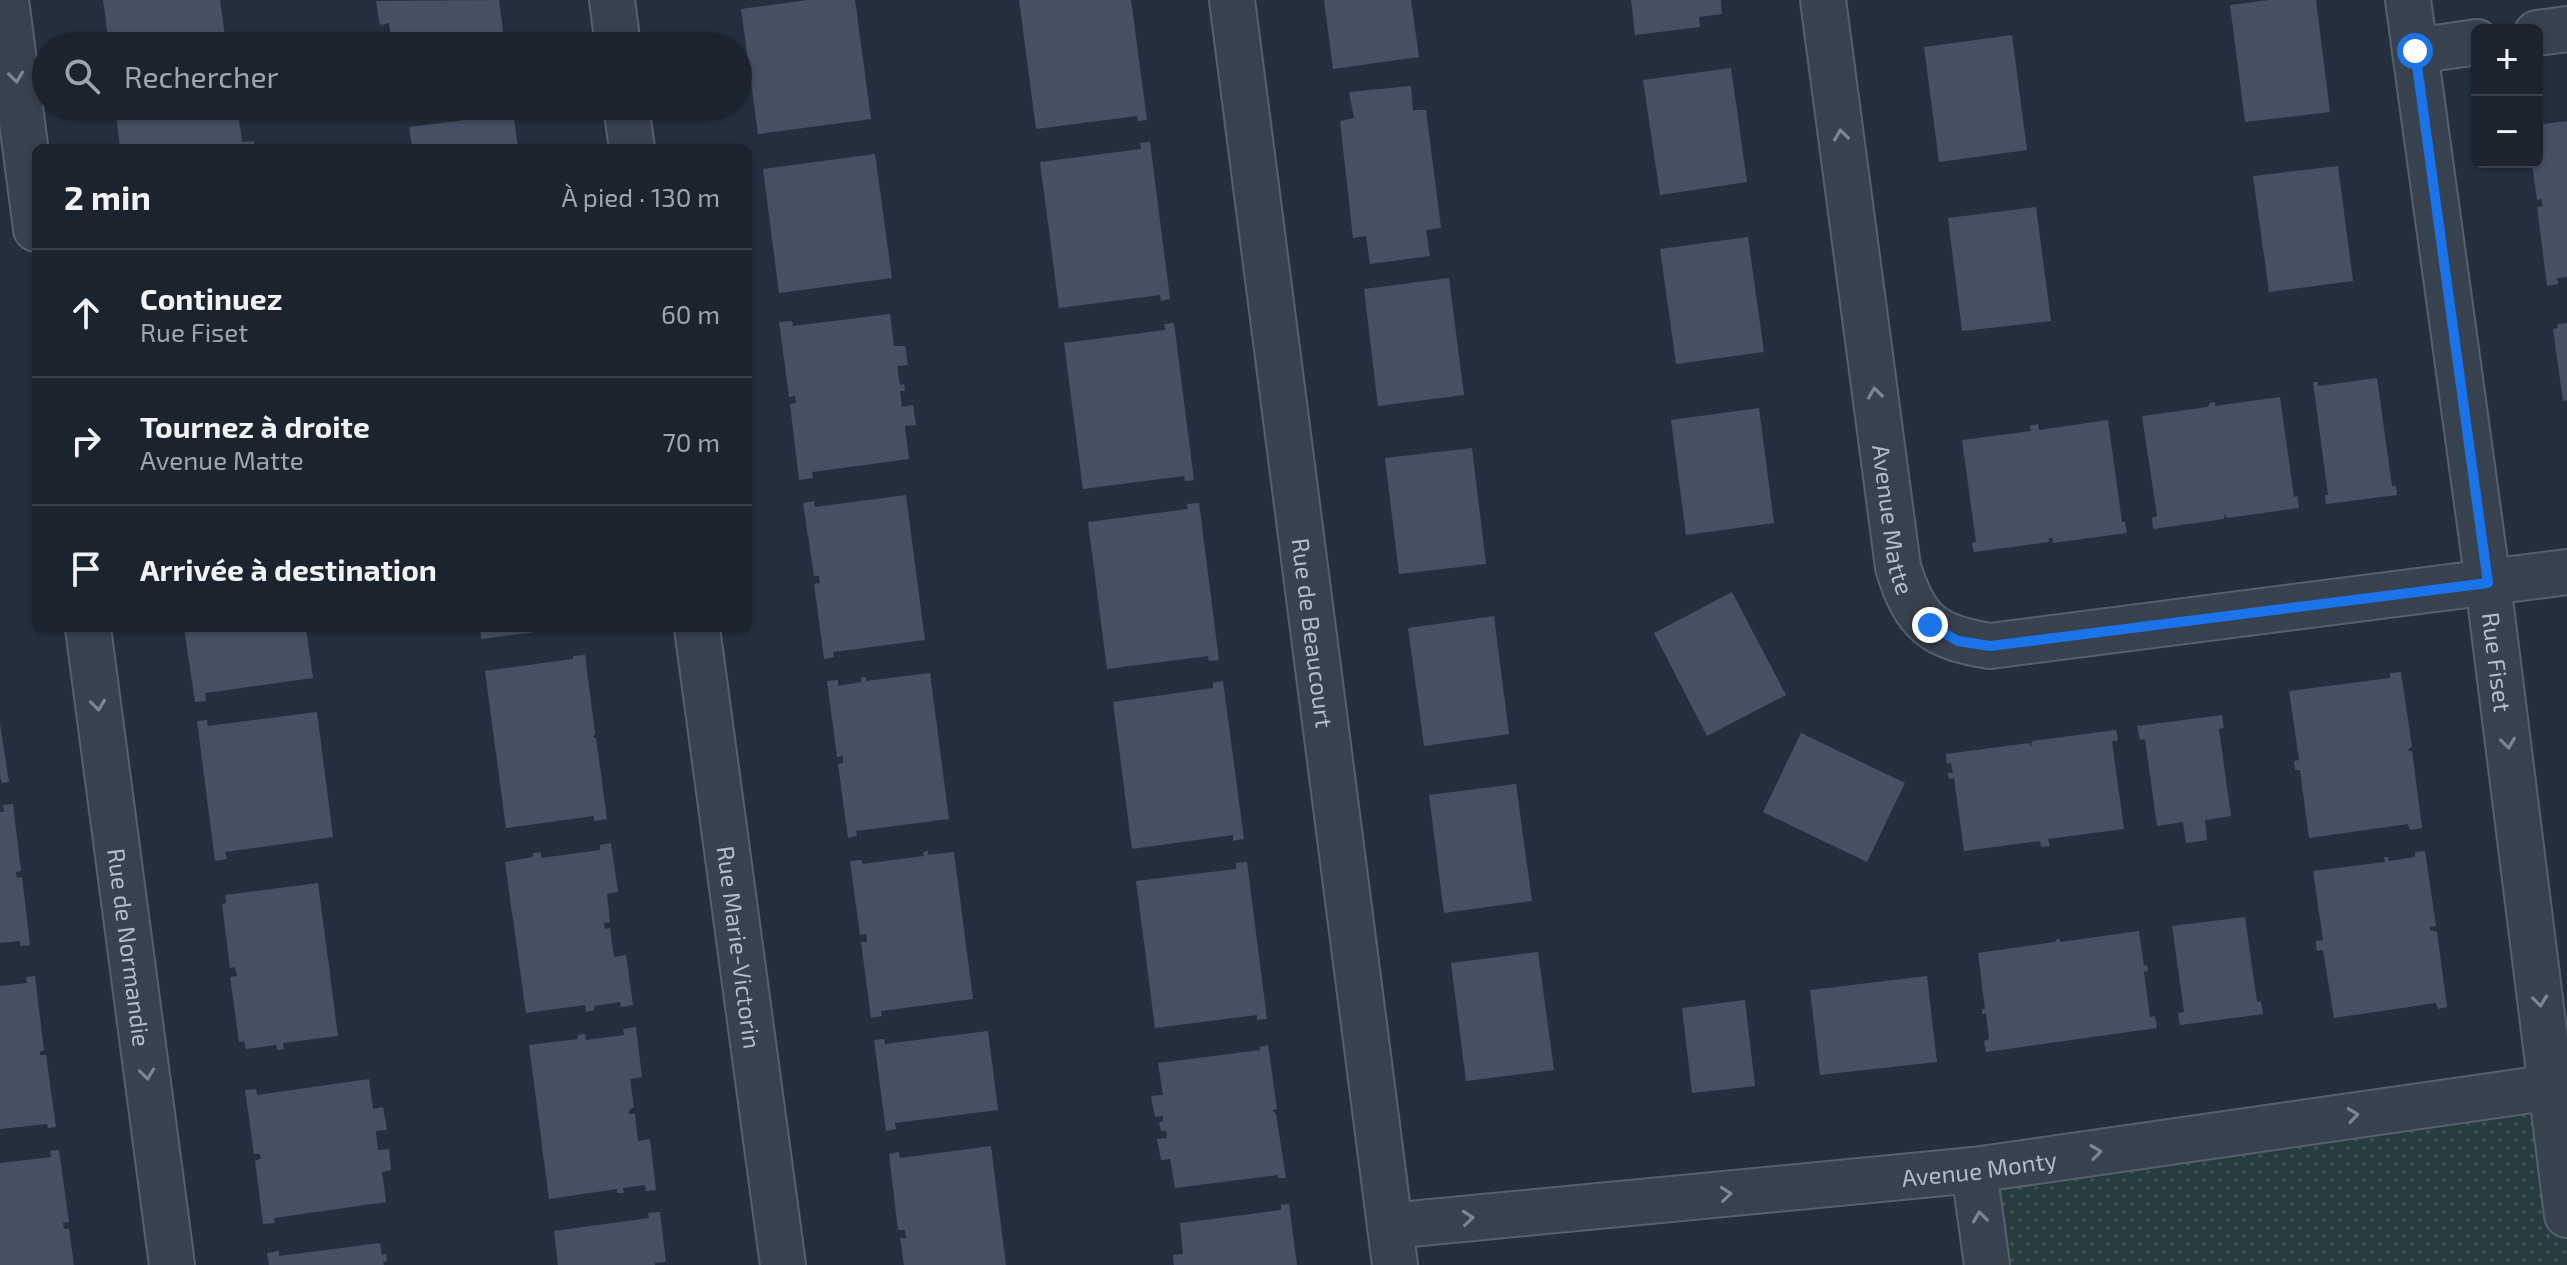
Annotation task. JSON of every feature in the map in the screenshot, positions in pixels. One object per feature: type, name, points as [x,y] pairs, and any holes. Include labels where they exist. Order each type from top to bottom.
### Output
[{"type":"street","points":[[6,0],[32,198]]},
{"type":"street","points":[[612,0],[616,32]]},
{"type":"street","name":"Rue de Beaucourt","points":[[1232,0],[1392,1245]]},
{"type":"street","name":"Avenue Matte","points":[[1823,0],[1898,567],[1908,601],[1930,625],[1958,641],[1990,646],[2567,572]]},
{"type":"street","name":"Rue Fiset","points":[[2408,0],[2559,1086],[2567,1215]]},
{"type":"street","points":[[2543,32],[2567,29]]},
{"type":"street","points":[[2415,51],[2471,43]]},
{"type":"street","points":[[628,120],[631,144]]},
{"type":"street","name":"Rue de Normandie","points":[[89,632],[172,1265]]},
{"type":"street","name":"Rue Marie-Victorin","points":[[698,632],[783,1265]]},
{"type":"street","name":"Avenue Monty","points":[[1392,1245],[1974,1170],[2559,1086]]},
{"type":"street","points":[[1974,1170],[1987,1265]]},
{"type":"green space","points":[[2551,1087],[2567,1215],[2567,1265],[1987,1265],[1974,1170]]},
{"type":"building","points":[[103,0],[220,0],[224,32],[107,32]]},
{"type":"building","points":[[499,0],[503,32],[390,32],[389,23],[380,25],[376,1]]},
{"type":"building","points":[[807,0],[855,0],[871,119],[758,134],[752,90],[752,32],[744,32],[741,9]]},
{"type":"building","points":[[1019,0],[1131,0],[1147,120],[1138,121],[1137,116],[1036,129]]},
{"type":"building","points":[[1324,0],[1411,0],[1419,57],[1333,69]]},
{"type":"building","points":[[1631,0],[1721,0],[1722,14],[1699,17],[1700,27],[1635,35]]},
{"type":"building","points":[[2269,0],[2316,0],[2330,112],[2245,122],[2230,5]]},
{"type":"building","points":[[2012,35],[2027,150],[1939,162],[1924,47]]},
{"type":"building","points":[[1731,68],[1747,182],[1660,195],[1643,80]]},
{"type":"building","points":[[1411,86],[1413,110],[1426,110],[1441,228],[1426,230],[1430,256],[1370,264],[1366,236],[1353,238],[1340,121],[1354,118],[1349,92]]},
{"type":"building","points":[[117,120],[239,120],[242,142],[254,141],[254,144],[120,144]]},
{"type":"building","points":[[464,120],[514,120],[517,144],[411,144],[409,127]]},
{"type":"building","points":[[2567,121],[2567,277],[2557,278],[2558,284],[2547,286],[2537,207],[2543,206],[2541,199],[2537,200],[2533,168],[2543,168],[2543,124]]},
{"type":"building","points":[[1150,142],[1170,299],[1161,301],[1160,295],[1059,308],[1040,162],[1141,149],[1140,143]]},
{"type":"building","points":[[875,154],[892,278],[779,293],[763,169]]},
{"type":"building","points":[[2338,166],[2353,281],[2269,292],[2253,176]]},
{"type":"building","points":[[2036,207],[2051,321],[1962,331],[1948,218]]},
{"type":"building","points":[[1748,237],[1764,352],[1676,364],[1660,249]]},
{"type":"building","points":[[1449,278],[1464,395],[1378,406],[1364,289]]},
{"type":"building","points":[[890,314],[894,346],[905,346],[908,365],[897,366],[900,385],[904,384],[905,391],[900,391],[902,407],[913,405],[916,425],[905,426],[909,459],[812,472],[813,478],[799,480],[790,404],[796,403],[795,396],[789,397],[779,322],[792,321],[793,326]]},
{"type":"building","points":[[1174,323],[1194,480],[1185,481],[1184,476],[1083,489],[1064,343],[1165,330],[1164,324]]},
{"type":"building","points":[[2567,323],[2567,400],[2563,401],[2553,329],[2558,328],[2557,324]]},
{"type":"building","points":[[2377,378],[2392,486],[2396,486],[2397,495],[2326,504],[2325,495],[2328,495],[2313,382],[2318,382],[2318,386]]},
{"type":"building","points":[[2280,397],[2294,497],[2297,496],[2299,508],[2227,518],[2225,514],[2224,519],[2153,529],[2152,518],[2157,516],[2142,416],[2208,407],[2215,402],[2215,406]]},
{"type":"building","points":[[1759,408],[1774,523],[1686,535],[1671,420]]},
{"type":"building","points":[[2108,420],[2122,522],[2125,522],[2127,533],[2053,543],[2049,538],[2049,542],[1974,552],[1972,543],[1976,542],[1962,440],[2031,431],[2030,426],[2038,424],[2039,430]]},
{"type":"building","points":[[1472,448],[1486,564],[1399,574],[1385,458]]},
{"type":"building","points":[[906,495],[925,640],[833,652],[834,657],[824,659],[814,584],[820,583],[819,576],[814,576],[803,503],[814,501],[815,507]]},
{"type":"building","points":[[1199,503],[1219,660],[1209,661],[1208,656],[1107,669],[1088,522],[1188,509],[1187,504]]},
{"type":"building","points":[[1732,592],[1786,695],[1707,736],[1654,633]]},
{"type":"building","points":[[1494,616],[1509,734],[1424,746],[1408,628]]},
{"type":"building","points":[[185,632],[307,632],[313,678],[205,693],[206,701],[195,702]]},
{"type":"building","points":[[480,632],[534,632],[481,639]]},
{"type":"building","points":[[585,655],[593,737],[596,738],[607,819],[594,821],[594,816],[506,828],[485,671]]},
{"type":"building","points":[[2401,672],[2412,747],[2407,750],[2412,751],[2422,828],[2410,830],[2408,824],[2309,838],[2300,770],[2295,770],[2294,761],[2299,760],[2289,691],[2390,678],[2390,673]]},
{"type":"building","points":[[930,673],[949,819],[856,831],[857,836],[848,838],[838,764],[843,763],[843,756],[837,757],[827,681],[838,680],[838,686],[861,682],[861,677],[866,677],[866,681]]},
{"type":"building","points":[[1223,681],[1244,839],[1233,841],[1233,835],[1132,849],[1113,702],[1213,688],[1213,683]]},
{"type":"building","points":[[317,712],[333,837],[225,852],[227,859],[215,861],[197,721],[207,720],[208,726]]},
{"type":"building","points":[[2222,715],[2224,728],[2219,729],[2231,816],[2205,820],[2207,840],[2186,843],[2183,822],[2157,826],[2145,739],[2140,740],[2137,726]]},
{"type":"building","points":[[0,724],[9,782],[2,783],[0,778]]},
{"type":"building","points":[[2116,730],[2118,741],[2112,741],[2124,829],[2048,839],[2050,846],[2041,847],[2040,841],[1964,851],[1954,778],[1949,779],[1948,773],[1953,773],[1951,763],[1947,764],[1946,754],[2029,743],[2031,747],[2032,741]]},
{"type":"building","points":[[1801,733],[1905,783],[1867,862],[1763,812]]},
{"type":"building","points":[[1516,784],[1532,901],[1444,913],[1429,795]]},
{"type":"building","points":[[13,804],[21,871],[16,872],[17,878],[22,877],[30,945],[20,946],[20,941],[0,943],[0,812],[4,812],[3,805]]},
{"type":"building","points":[[611,843],[618,892],[607,894],[610,922],[604,923],[605,929],[610,928],[614,957],[626,955],[633,1005],[621,1007],[620,1002],[594,1006],[594,1010],[586,1012],[585,1005],[526,1013],[505,862],[533,857],[533,853],[541,852],[541,858],[600,850],[600,845]]},
{"type":"building","points":[[928,851],[928,855],[954,852],[973,999],[881,1011],[882,1016],[871,1018],[861,942],[867,942],[867,939],[866,934],[860,935],[850,861],[862,860],[862,864],[924,856],[923,852]]},
{"type":"building","points":[[2425,851],[2436,926],[2430,927],[2430,930],[2437,932],[2447,1007],[2438,1009],[2436,1003],[2334,1018],[2323,950],[2317,951],[2316,946],[2316,941],[2323,940],[2313,871],[2385,862],[2384,857],[2388,857],[2389,861],[2415,857],[2415,852]]},
{"type":"building","points":[[1247,862],[1267,1019],[1257,1020],[1257,1015],[1155,1028],[1136,881],[1236,869],[1236,863]]},
{"type":"building","points":[[318,883],[338,1036],[283,1043],[284,1049],[277,1050],[276,1045],[246,1049],[244,1041],[239,1042],[230,977],[237,976],[235,967],[230,968],[222,904],[226,903],[225,895]]},
{"type":"building","points":[[2245,917],[2257,1002],[2261,1001],[2263,1014],[2180,1025],[2178,1013],[2184,1012],[2172,926]]},
{"type":"building","points":[[2139,931],[2144,966],[2147,965],[2148,971],[2144,972],[2150,1017],[2155,1016],[2157,1028],[1986,1052],[1984,1041],[1989,1039],[1986,1013],[1982,1014],[1982,1009],[1985,1009],[1978,953],[2055,942],[2057,939],[2060,942]]},
{"type":"building","points":[[1538,952],[1554,1070],[1466,1081],[1451,963]]},
{"type":"building","points":[[35,976],[44,1050],[40,1055],[46,1055],[56,1127],[48,1128],[47,1124],[0,1129],[0,986],[27,983],[26,977]]},
{"type":"building","points":[[1927,976],[1937,1062],[1820,1075],[1810,990]]},
{"type":"building","points":[[1745,1000],[1755,1086],[1692,1093],[1682,1008]]},
{"type":"building","points":[[636,1027],[642,1077],[630,1079],[634,1107],[629,1114],[635,1114],[638,1141],[650,1139],[656,1190],[646,1191],[645,1185],[623,1188],[624,1193],[617,1193],[617,1189],[549,1199],[529,1045],[578,1039],[578,1035],[585,1034],[586,1040],[624,1035],[623,1029]]},
{"type":"building","points":[[988,1031],[998,1110],[895,1123],[896,1129],[886,1131],[874,1040],[884,1039],[885,1044]]},
{"type":"building","points":[[1268,1045],[1277,1109],[1272,1110],[1276,1114],[1286,1178],[1278,1178],[1278,1175],[1175,1188],[1170,1159],[1161,1160],[1157,1139],[1167,1138],[1159,1122],[1163,1121],[1163,1116],[1155,1117],[1151,1096],[1163,1095],[1158,1063],[1261,1050],[1259,1047]]},
{"type":"building","points":[[369,1079],[373,1109],[383,1107],[387,1130],[376,1131],[378,1150],[389,1149],[391,1170],[382,1172],[386,1202],[274,1218],[275,1223],[263,1224],[255,1161],[261,1158],[260,1154],[254,1154],[245,1090],[256,1089],[257,1095]]},
{"type":"building","points":[[991,1146],[1006,1265],[904,1265],[900,1238],[906,1238],[905,1230],[898,1230],[889,1154],[899,1152],[900,1158]]},
{"type":"building","points":[[59,1150],[69,1222],[63,1223],[64,1229],[69,1229],[74,1265],[0,1265],[0,1163],[51,1157],[50,1151]]},
{"type":"building","points":[[1289,1204],[1297,1265],[1174,1265],[1173,1255],[1183,1254],[1180,1223],[1281,1210],[1281,1205]]},
{"type":"building","points":[[660,1212],[666,1262],[655,1265],[558,1265],[554,1231],[649,1218],[648,1213]]},
{"type":"building","points":[[380,1243],[382,1255],[386,1254],[384,1265],[269,1265],[267,1253],[279,1251],[279,1256]]},
{"type":"route","points":[[1930,625],[1958,641],[1990,646],[2488,583],[2415,51]]}]
